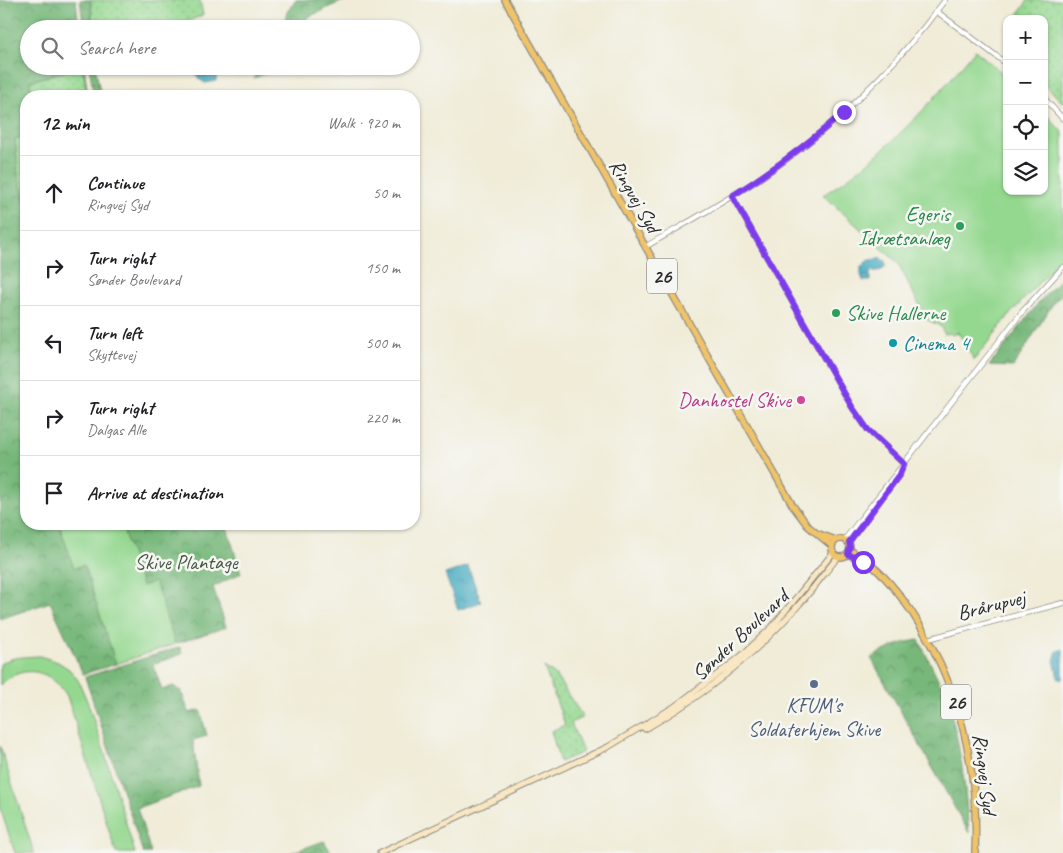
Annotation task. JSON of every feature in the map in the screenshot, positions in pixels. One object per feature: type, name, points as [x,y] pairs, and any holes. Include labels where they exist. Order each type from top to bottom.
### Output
[{"type":"main road","name":"Ringvej Syd","points":[[505,0],[793,506],[804,521],[834,552]]},
{"type":"main road","name":"Ringvej Syd","points":[[817,533],[836,540]]},
{"type":"main road","name":"26","points":[[836,540],[847,541]]},
{"type":"main road","points":[[836,540],[834,552],[843,557],[849,552],[847,541]]},
{"type":"main road","name":"Sønder Boulevard","points":[[380,853],[626,737],[681,702],[739,658],[772,627],[834,552]]},
{"type":"main road","name":"Ringvej Syd","points":[[849,552],[879,572],[901,597],[928,639],[948,681],[967,744],[974,788],[975,853]]},
{"type":"street","points":[[645,247],[761,178],[796,152],[844,112],[887,68],[944,0]]},
{"type":"street","points":[[936,11],[1003,61]]},
{"type":"street","points":[[1048,102],[1063,119]]},
{"type":"street","points":[[732,196],[852,407],[868,430],[904,464]]},
{"type":"street","points":[[847,541],[897,471],[1022,312],[1063,267]]},
{"type":"street","name":"Brårupvej","points":[[928,639],[1063,603]]},
{"type":"green space","name":"Skive Plantage","points":[[0,0],[76,0],[78,20],[20,20],[20,75],[51,75],[30,81],[31,90],[20,90],[20,137],[15,139],[20,183],[20,530],[61,530],[74,568],[84,565],[116,664],[83,674],[50,602],[0,619]]},
{"type":"green space","points":[[80,0],[90,0],[93,20],[83,20]]},
{"type":"green space","points":[[90,0],[200,0],[203,15],[191,20],[93,20]]},
{"type":"green space","points":[[295,0],[345,0],[306,18],[306,20],[285,20],[287,12]]},
{"type":"green space","points":[[1028,0],[1063,0],[1063,103],[1048,88],[1048,15],[1018,15]]},
{"type":"green space","name":"Egeris Idrætsanlæg","points":[[975,50],[1003,74],[1003,195],[1048,195],[1048,116],[1063,133],[1063,257],[1011,313],[974,360],[958,332],[952,335],[950,333],[945,334],[940,326],[927,320],[898,263],[823,195],[845,180],[885,147],[905,129]]},
{"type":"green space","points":[[51,75],[84,75],[86,90],[31,90],[30,81]]},
{"type":"green space","points":[[90,75],[97,75],[100,90],[93,90]]},
{"type":"green space","points":[[20,137],[20,183],[18,176],[15,139]]},
{"type":"green space","points":[[1063,277],[1063,293],[1054,302],[1013,367],[989,366],[1040,301]]},
{"type":"green space","points":[[61,530],[123,530],[142,586],[155,582],[175,644],[116,664],[84,565],[74,568]]},
{"type":"green space","name":"Skive Plantage","points":[[123,530],[228,530],[241,573],[213,587],[226,627],[175,644],[155,583],[142,586]]},
{"type":"green space","points":[[919,640],[941,685],[953,720],[963,777],[969,833],[871,658],[894,646]]},
{"type":"green space","points":[[180,647],[182,654],[153,664],[162,690],[173,686],[181,691],[189,713],[200,710],[207,736],[193,740],[199,786],[137,808],[151,853],[143,853],[85,677]]},
{"type":"green space","points":[[40,656],[58,662],[69,669],[78,680],[104,751],[135,853],[116,853],[67,696],[60,687],[45,675],[36,672],[18,674],[0,685],[0,664],[14,658]]},
{"type":"green space","points":[[544,667],[555,675],[583,717],[571,723],[583,752],[560,762],[551,731],[565,725]]},
{"type":"green space","points":[[0,746],[34,853],[15,853],[0,808]]},
{"type":"green space","points":[[324,841],[331,852],[290,853]]},
{"type":"water","points":[[197,75],[216,75],[216,81],[205,83]]},
{"type":"water","points":[[879,258],[885,261],[886,265],[882,270],[870,272],[870,281],[863,281],[861,267],[867,261]]},
{"type":"water","points":[[468,566],[481,602],[458,610],[445,574]]},
{"type":"water","points":[[1063,649],[1063,680],[1058,678],[1054,660],[1057,651]]},
{"type":"place","name":"Egeris Idrætsanlæg","points":[[960,226]]},
{"type":"place","name":"Skive Hallerne","points":[[836,313]]},
{"type":"place","name":"Cinema 4","points":[[893,343]]},
{"type":"place","name":"Danhostel Skive","points":[[801,400]]},
{"type":"place","name":"KFUM's Soldaterhjem Skive","points":[[814,684]]},
{"type":"route","points":[[844,112],[796,152],[761,178],[732,196],[810,330],[852,407],[868,430],[904,464],[900,474],[849,542],[850,552],[848,554],[863,562]]}]
